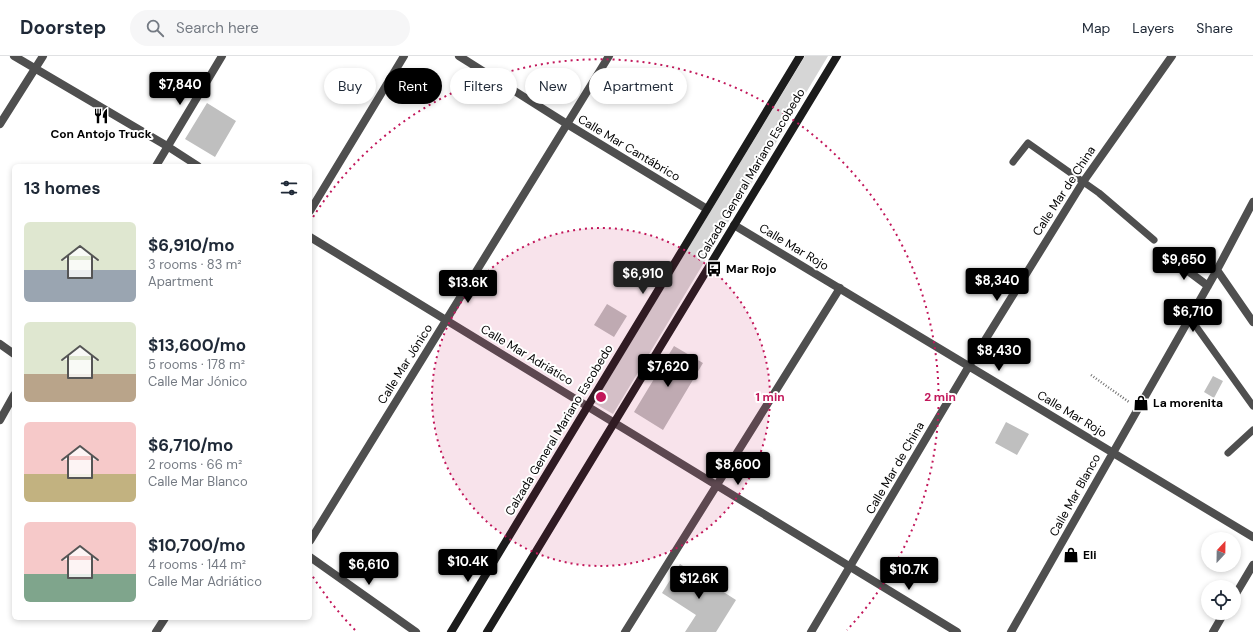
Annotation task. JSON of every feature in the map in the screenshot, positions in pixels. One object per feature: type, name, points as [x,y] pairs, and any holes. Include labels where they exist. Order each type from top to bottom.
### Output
[{"type":"main road","name":"Calzada General Mariano Escobedo","points":[[451,632],[800,56]]},
{"type":"main road","name":"Calzada General Mariano Escobedo","points":[[487,632],[837,56]]},
{"type":"street","points":[[14,56],[195,164]]},
{"type":"street","points":[[0,124],[42,56]]},
{"type":"street","points":[[157,164],[222,56]]},
{"type":"street","points":[[312,208],[404,56]]},
{"type":"street","name":"Calle Mar Cantábrico","points":[[459,56],[707,209]]},
{"type":"street","name":"Calle Mar Jónico","points":[[312,538],[609,56]]},
{"type":"street","name":"Calle Mar de China","points":[[811,632],[969,366],[1083,182],[1172,56]]},
{"type":"street","name":"Calle Mar Blanco","points":[[1011,632],[1190,318],[1253,202]]},
{"type":"street","name":"Calle Mar Rojo","points":[[734,225],[1253,537]]},
{"type":"street","name":"Calle Mar Adriático","points":[[312,238],[957,632]]},
{"type":"street","points":[[1172,259],[1208,286]]},
{"type":"street","points":[[1217,270],[1253,322]]},
{"type":"street","points":[[625,632],[840,288]]},
{"type":"street","points":[[0,344],[12,353]]},
{"type":"street","points":[[0,420],[12,399]]},
{"type":"street","points":[[312,558],[416,632]]},
{"type":"street","points":[[1241,585],[1253,565]]},
{"type":"street","points":[[156,632],[164,620]]},
{"type":"street","points":[[1213,632],[1220,620]]},
{"type":"lane","points":[[1013,162],[1028,143],[1099,193],[1154,240]]},
{"type":"lane","points":[[1190,318],[1253,406]]},
{"type":"lane","points":[[1228,453],[1253,430]]},
{"type":"path","points":[[1091,374],[1138,408]]},
{"type":"shaded area","points":[[805,56],[828,56],[613,414],[594,403]]},
{"type":"building","points":[[207,103],[236,121],[215,157],[185,139]]},
{"type":"building","points":[[607,304],[627,316],[614,337],[594,325]]},
{"type":"building","points":[[674,346],[703,363],[663,430],[634,412]]},
{"type":"building","points":[[1213,376],[1223,381],[1214,398],[1204,392]]},
{"type":"building","points":[[1006,422],[1029,434],[1017,455],[995,443]]},
{"type":"building","points":[[680,564],[736,600],[716,632],[685,632],[696,615],[662,593]]},
{"type":"place","name":"Con Antojo Truck","points":[[101,116]]},
{"type":"place","name":"Mar Rojo","points":[[714,269]]},
{"type":"place","name":"La morenita","points":[[1141,403]]},
{"type":"place","name":"Eli","points":[[1071,555]]}]
